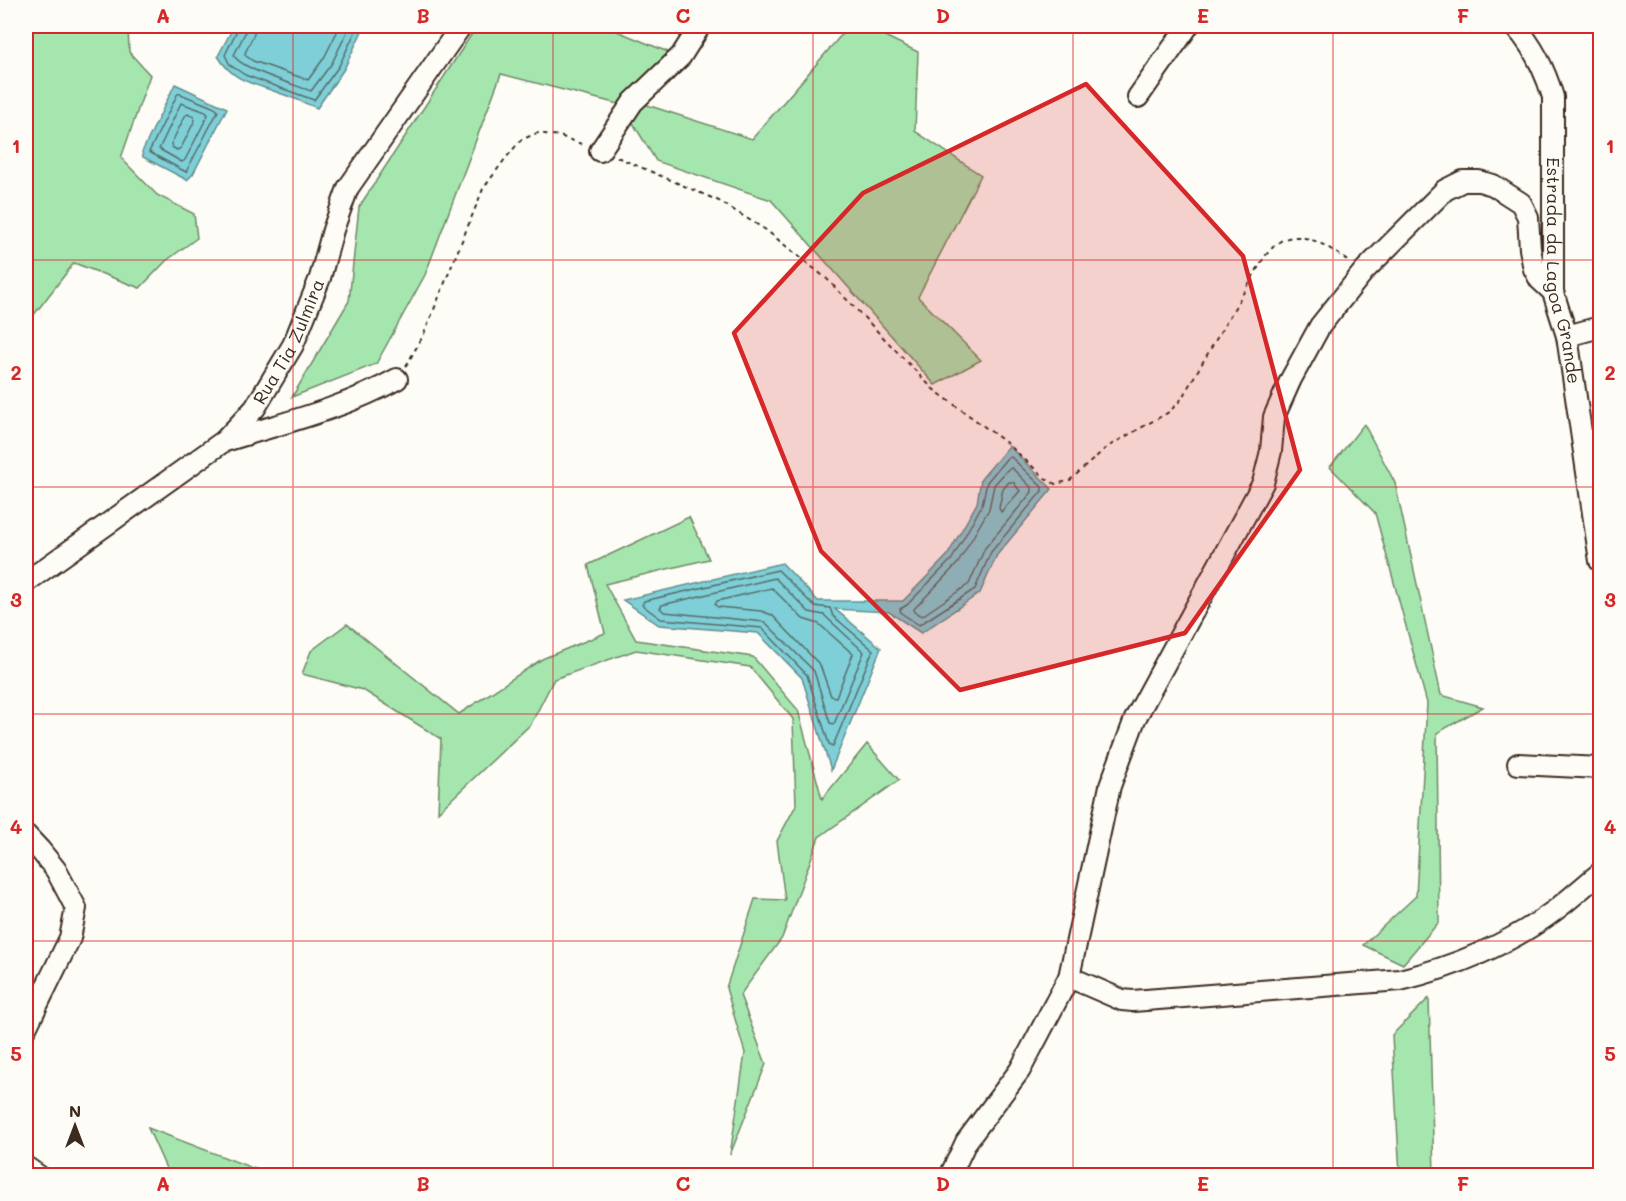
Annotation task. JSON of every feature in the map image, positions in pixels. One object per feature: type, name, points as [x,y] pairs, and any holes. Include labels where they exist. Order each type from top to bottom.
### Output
[{"type":"street","name":"Rua Tia Zulmira","points":[[26,582],[224,441],[255,408],[293,345],[320,278],[333,230],[348,188],[461,26]]},
{"type":"street","points":[[600,151],[633,102],[681,56],[700,26]]},
{"type":"street","points":[[1138,97],[1188,26]]},
{"type":"street","name":"Estrada da Lagoa Grande","points":[[1515,26],[1525,37],[1544,68],[1553,97],[1553,292],[1567,336],[1600,561]]},
{"type":"street","points":[[950,1176],[966,1142],[1020,1070],[1069,977],[1110,786],[1135,719],[1263,483],[1271,451],[1274,417],[1291,379],[1320,326],[1364,271],[1445,190],[1463,182],[1479,181],[1493,185],[1521,203],[1528,217],[1534,269],[1540,280],[1553,292]]},
{"type":"street","points":[[1567,336],[1600,327]]},
{"type":"street","points":[[224,441],[325,411],[373,392],[397,379]]},
{"type":"street","points":[[1518,764],[1600,768]]},
{"type":"street","points":[[26,835],[56,870],[76,908],[70,938],[26,1028]]},
{"type":"street","points":[[1069,977],[1122,1000],[1133,1001],[1400,980],[1421,975],[1502,942],[1554,911],[1600,873]]},
{"type":"street","points":[[26,1167],[39,1176]]},
{"type":"path","points":[[397,379],[424,334],[483,189],[521,140],[537,133],[548,133],[641,166],[719,201],[766,230],[826,279],[933,389],[1008,444],[1045,478],[1055,484],[1069,481],[1107,447],[1169,412],[1180,401],[1265,256],[1279,242],[1290,238],[1304,238],[1322,244],[1364,271]]},
{"type":"highlighted area","points":[[1086,84],[1243,256],[1300,470],[1185,633],[960,690],[821,551],[734,333],[863,193]]},
{"type":"green space","points":[[26,26],[128,26],[129,52],[150,75],[121,158],[157,195],[194,214],[197,238],[166,261],[140,288],[74,263],[26,325]]},
{"type":"green space","points":[[477,26],[607,26],[668,52],[644,104],[752,139],[849,26],[864,26],[918,52],[915,131],[981,175],[918,297],[981,360],[935,385],[771,200],[656,161],[622,105],[501,74],[425,275],[376,364],[292,397],[349,301],[359,207]]},
{"type":"green space","points":[[1364,424],[1395,483],[1441,695],[1483,707],[1437,733],[1439,922],[1403,964],[1363,945],[1416,896],[1427,703],[1375,513],[1330,467]]},
{"type":"green space","points":[[689,517],[709,559],[605,584],[636,640],[753,657],[798,710],[822,799],[867,744],[899,780],[819,837],[782,938],[740,995],[766,1064],[730,1155],[745,1053],[726,988],[755,899],[785,900],[777,841],[796,805],[793,719],[750,667],[636,650],[554,679],[531,724],[438,812],[441,739],[363,690],[302,674],[311,651],[347,624],[459,714],[542,659],[605,633],[588,565]]},
{"type":"green space","points":[[1429,998],[1434,1175],[1400,1175],[1392,1035]]},
{"type":"green space","points":[[148,1128],[271,1175],[169,1175]]},
{"type":"water","points":[[234,26],[364,27],[344,69],[317,108],[246,81],[231,72],[218,56]]},
{"type":"water","points":[[175,84],[227,108],[193,174],[187,180],[143,157],[142,152]]},
{"type":"water","points":[[1009,446],[1052,489],[997,555],[980,593],[921,633],[889,612],[835,609],[881,648],[831,770],[802,678],[758,633],[659,625],[623,600],[782,563],[818,601],[903,601],[947,556],[977,503],[981,479]]}]
